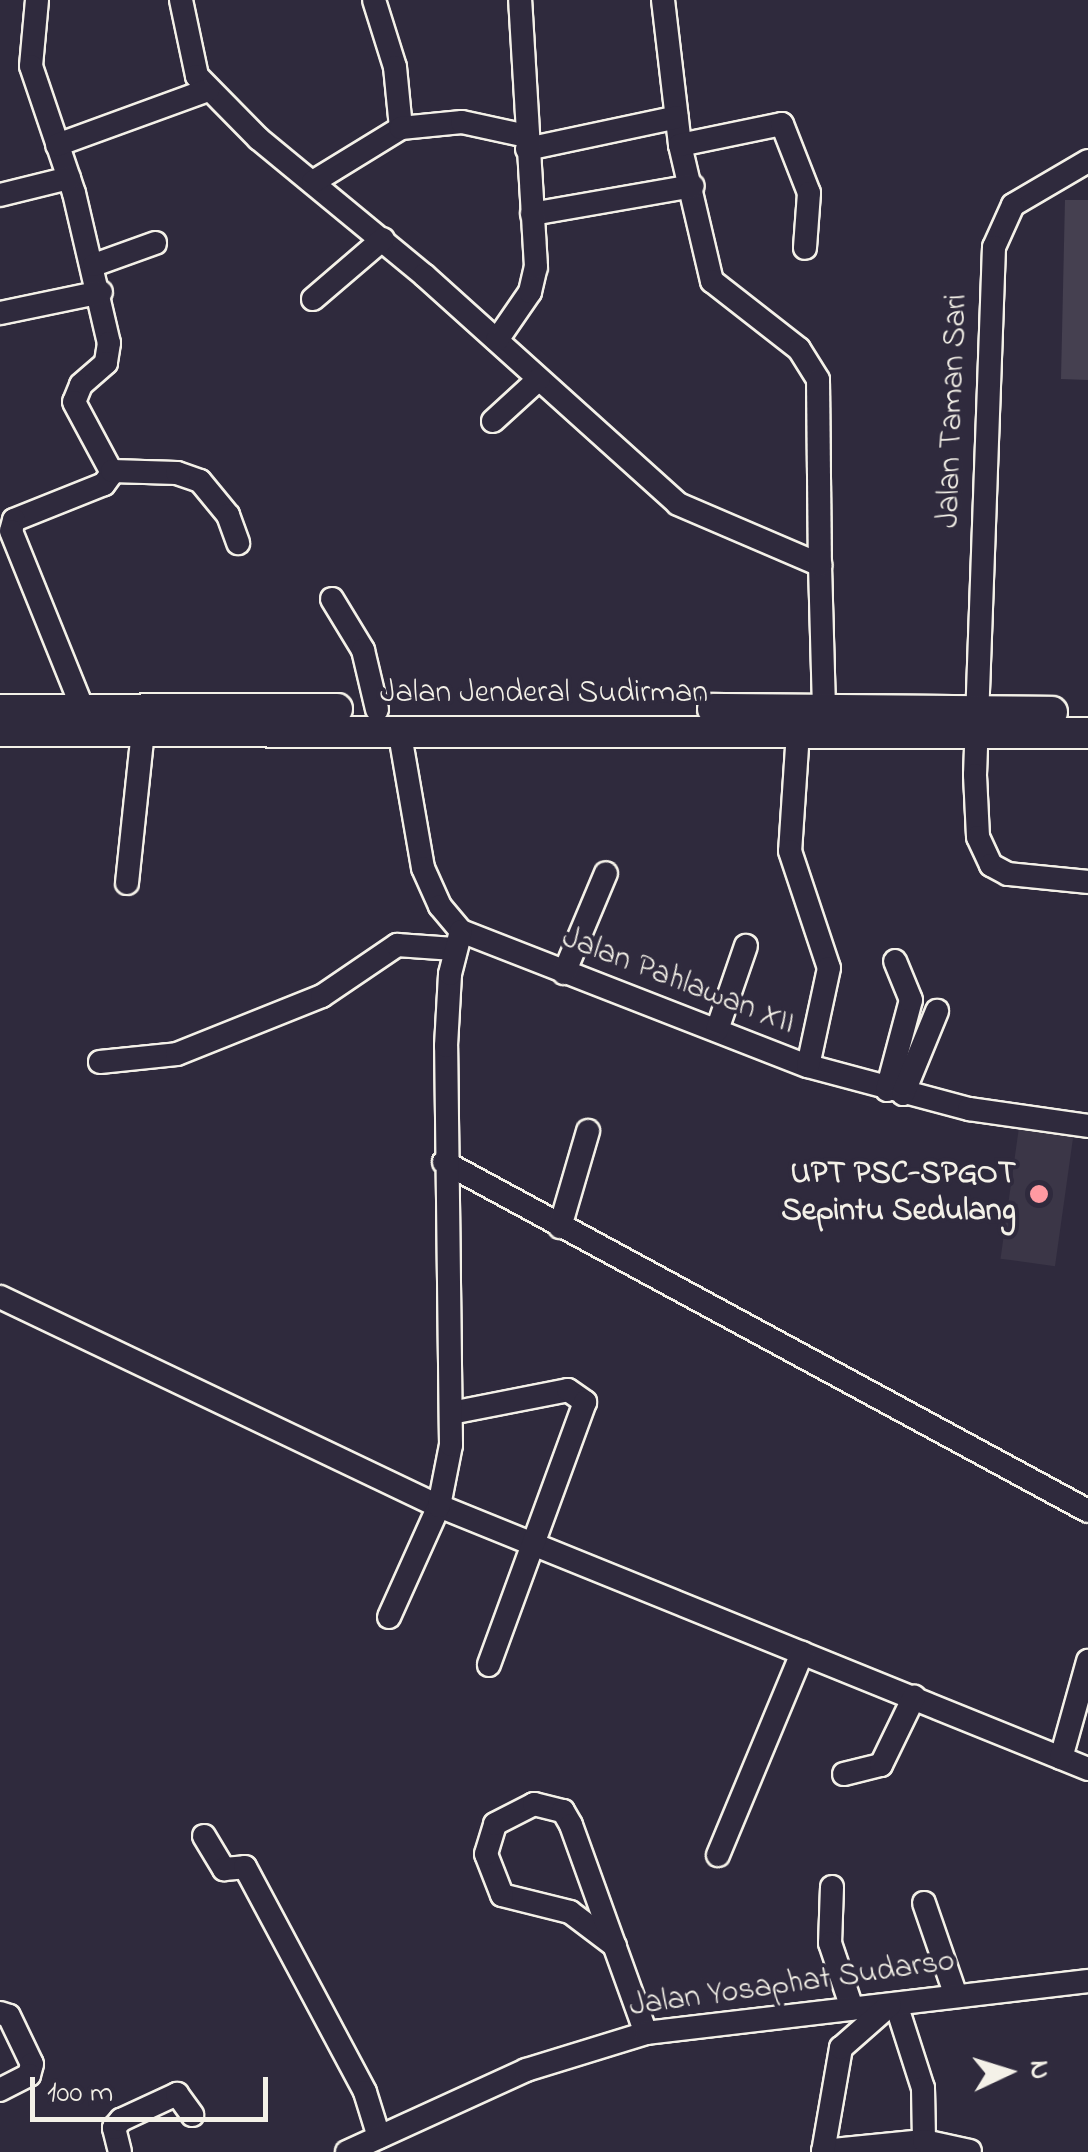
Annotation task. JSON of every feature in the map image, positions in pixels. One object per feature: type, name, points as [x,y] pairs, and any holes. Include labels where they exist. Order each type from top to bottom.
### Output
[{"type":"highway","name":"Jalan Jenderal Sudirman","points":[[0,732],[76,724],[824,709],[1088,733]]},
{"type":"highway","name":"Jalan Jenderal Sudirman","points":[[0,710],[144,731],[280,720]]},
{"type":"highway","name":"Jalan Jenderal Sudirman","points":[[388,719],[798,732],[978,723],[1088,712]]},
{"type":"street","points":[[37,0],[31,66],[94,265],[108,358],[74,402],[112,471]]},
{"type":"street","points":[[180,0],[188,53],[208,90],[498,340],[678,504],[820,566]]},
{"type":"street","points":[[374,0],[395,67],[400,128]]},
{"type":"street","points":[[498,340],[533,283],[520,0]]},
{"type":"street","points":[[663,0],[680,144],[716,289],[798,350],[818,380],[824,709]]},
{"type":"street","points":[[58,145],[208,90]]},
{"type":"street","points":[[313,182],[400,128],[462,122],[527,143],[677,117]]},
{"type":"street","points":[[680,144],[782,124],[809,193],[806,248]]},
{"type":"street","name":"Jalan Taman Sari","points":[[1088,161],[1013,206],[994,247],[976,823],[986,860],[1008,874],[1088,882]]},
{"type":"street","points":[[0,194],[69,178]]},
{"type":"street","points":[[532,214],[693,186]]},
{"type":"street","points":[[313,299],[383,239]]},
{"type":"street","points":[[94,265],[155,243]]},
{"type":"street","points":[[0,313],[101,292]]},
{"type":"street","points":[[493,421],[539,379]]},
{"type":"street","points":[[112,471],[176,473],[200,481],[228,515],[238,544]]},
{"type":"street","points":[[76,724],[11,525],[104,484],[112,471]]},
{"type":"street","points":[[332,599],[363,650],[388,719],[427,882],[458,940],[444,1162],[451,1413],[439,1506],[389,1616]]},
{"type":"street","points":[[128,882],[144,731]]},
{"type":"street","points":[[798,732],[790,851],[830,968],[808,1066]]},
{"type":"street","points":[[564,973],[606,873]]},
{"type":"street","points":[[100,1062],[178,1054],[322,996],[398,945],[458,940]]},
{"type":"street","name":"Jalan Pahlawan XII","points":[[458,940],[564,973],[808,1066],[895,1092],[1088,1126]]},
{"type":"street","points":[[718,1030],[746,946]]},
{"type":"street","points":[[895,1092],[911,1000],[905,972],[896,961]]},
{"type":"street","points":[[895,1092],[937,1012]]},
{"type":"street","points":[[560,1227],[588,1132]]},
{"type":"street","points":[[444,1162],[1088,1511]]},
{"type":"street","points":[[0,1297],[439,1506],[1088,1769]]},
{"type":"street","points":[[451,1413],[568,1390],[583,1397],[583,1417],[489,1665]]},
{"type":"street","points":[[718,1855],[802,1653]]},
{"type":"street","points":[[1061,1758],[1080,1723],[1088,1661]]},
{"type":"street","points":[[844,1774],[882,1764],[914,1697]]},
{"type":"street","points":[[615,1946],[570,1912],[511,1901],[495,1888],[486,1854],[495,1824],[534,1804],[563,1811],[615,1946],[646,2034]]},
{"type":"street","points":[[204,1836],[224,1869],[245,1867],[375,2125]]},
{"type":"street","points":[[832,1887],[830,1944],[852,2008]]},
{"type":"street","points":[[924,1902],[956,1996]]},
{"type":"street","name":"Jalan Yosaphat Sudarso","points":[[347,2152],[375,2125],[526,2070],[646,2034],[810,2011],[1088,1981]]},
{"type":"street","points":[[924,2141],[922,2088],[893,2004],[841,2048],[823,2151],[895,2147],[924,2141],[970,2151]]},
{"type":"street","points":[[810,2011],[841,2048]]},
{"type":"street","points":[[0,2013],[13,2022],[32,2064],[29,2074],[0,2090]]},
{"type":"street","points":[[120,2152],[114,2128],[121,2120],[177,2094],[192,2116]]},
{"type":"shaded area","points":[[1065,200],[1088,200],[1088,380],[1061,379]]},
{"type":"shaded area","name":"UPT PSC-SPGOT Sepintu Sedulang","points":[[1020,1120],[1074,1128],[1055,1266],[1001,1259]]},
{"type":"place","name":"UPT PSC-SPGOT Sepintu Sedulang","points":[[1039,1194]]}]
